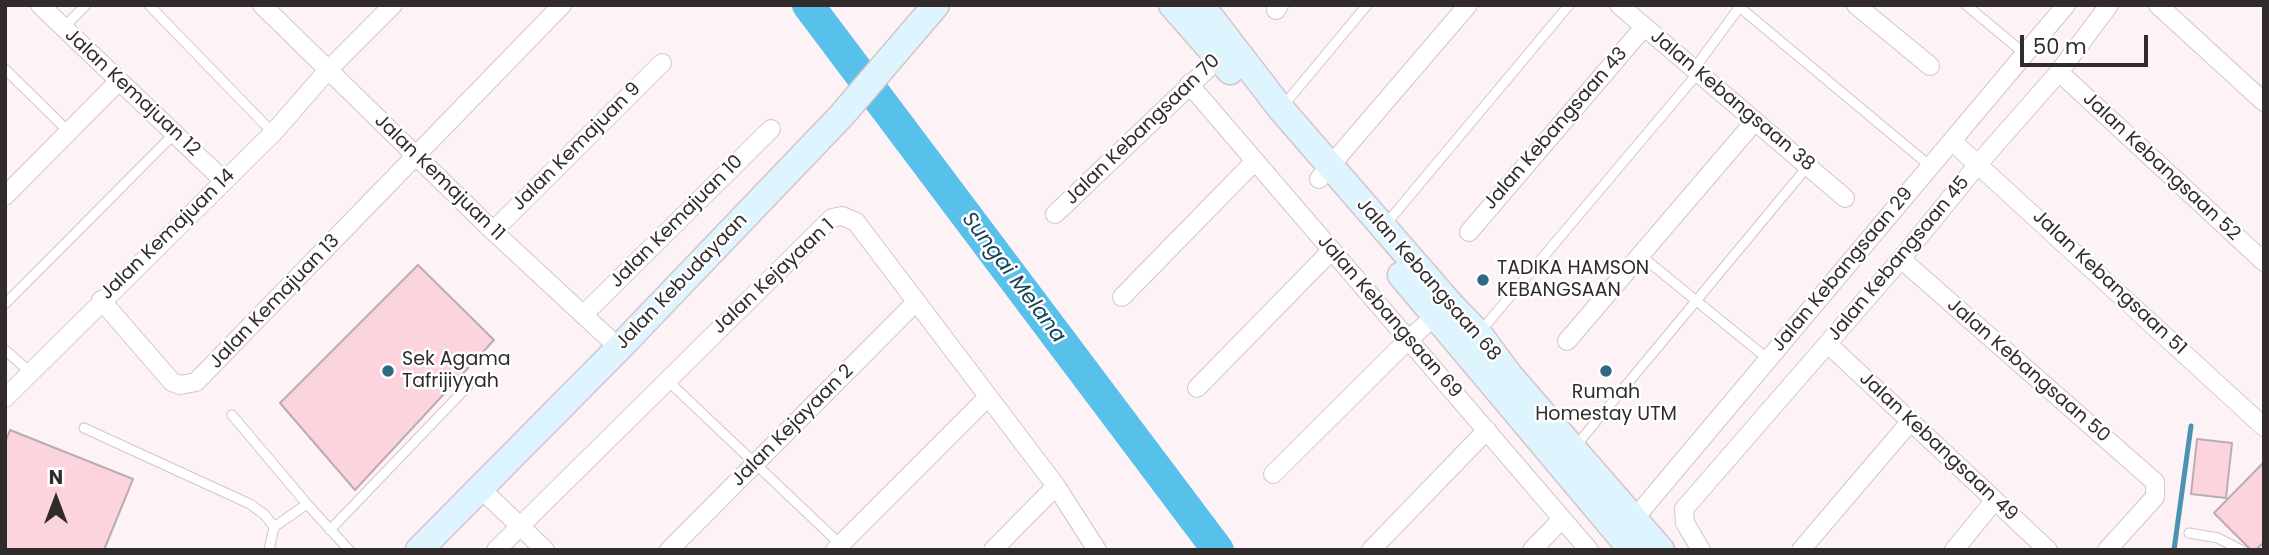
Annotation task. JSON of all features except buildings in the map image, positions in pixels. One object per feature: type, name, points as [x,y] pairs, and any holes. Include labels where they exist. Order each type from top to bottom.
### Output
[{"type":"street","name":"Jalan Kemajuan 12","points":[[40,5],[223,180]]},
{"type":"street","name":"Jalan Kemajuan 11","points":[[262,5],[493,232],[619,348]]},
{"type":"street","name":"Jalan Kemajuan 14","points":[[5,398],[101,300],[273,133],[328,70],[393,5]]},
{"type":"street","name":"Jalan Kemajuan 13","points":[[101,300],[172,382],[180,385],[196,382],[562,5]]},
{"type":"street","name":"Jalan Kebudayaan","points":[[419,550],[619,348],[842,115],[889,64],[936,5]]},
{"type":"street","name":"Jalan Kebangsaan 68","points":[[1172,5],[1225,52],[1281,109],[1325,173],[1383,228],[1442,310],[1479,334],[1510,376],[1573,450],[1629,535]]},
{"type":"street","name":"Jalan Kebangsaan 68","points":[[1200,5],[1225,52],[1629,535],[1661,550]]},
{"type":"street","points":[[1325,173],[1468,5]]},
{"type":"street","name":"Jalan Kebangsaan 38","points":[[1619,5],[1845,198]]},
{"type":"street","points":[[1856,5],[1930,66]]},
{"type":"street","name":"Jalan Kebangsaan 29","points":[[1629,535],[1768,359],[2066,5]]},
{"type":"street","name":"Jalan Kebangsaan 45","points":[[1701,550],[1689,532],[1684,509],[1901,260],[1979,163],[2059,72],[2109,5]]},
{"type":"street","points":[[2158,5],[2264,102]]},
{"type":"street","name":"Jalan Kebangsaan 43","points":[[1469,232],[1644,27]]},
{"type":"street","name":"Jalan Kebangsaan 70","points":[[1055,214],[1225,52]]},
{"type":"street","name":"Jalan Kemajuan 9","points":[[493,232],[662,63]]},
{"type":"street","name":"Jalan Kebangsaan 52","points":[[2059,72],[2264,262]]},
{"type":"street","points":[[5,196],[119,81]]},
{"type":"street","name":"Jalan Kebangsaan 69","points":[[1189,84],[1589,550]]},
{"type":"street","points":[[1567,341],[1755,121]]},
{"type":"street","name":"Jalan Kemajuan 10","points":[[584,314],[771,130]]},
{"type":"street","name":"Jalan Kebangsaan 51","points":[[1952,141],[2264,427]]},
{"type":"street","points":[[1122,297],[1255,161]]},
{"type":"street","points":[[5,169],[19,182]]},
{"type":"street","name":"Jalan Kejayaan 1","points":[[496,550],[832,218],[842,216],[856,222],[1056,486],[1097,550]]},
{"type":"street","points":[[1197,388],[1332,250]]},
{"type":"street","name":"Jalan Kebangsaan 50","points":[[1901,260],[2155,482],[2155,497],[2108,550]]},
{"type":"street","name":"Jalan Kejayaan 2","points":[[669,550],[916,302]]},
{"type":"street","points":[[1273,474],[1409,339],[1442,310]]},
{"type":"street","name":"Jalan Kebangsaan 49","points":[[1829,345],[2048,550]]},
{"type":"street","points":[[841,548],[988,397]]},
{"type":"street","points":[[1801,550],[1910,422]]},
{"type":"street","points":[[1371,550],[1486,430]]},
{"type":"street","points":[[993,550],[1056,486]]},
{"type":"street","points":[[480,488],[545,550]]},
{"type":"street","points":[[1954,550],[1995,500]]},
{"type":"street","points":[[1532,550],[1562,519]]},
{"type":"lane","points":[[63,28],[86,5]]},
{"type":"lane","points":[[149,5],[273,133]]},
{"type":"lane","points":[[1281,109],[1367,5]]},
{"type":"lane","points":[[1383,228],[1569,5]]},
{"type":"lane","points":[[1966,5],[2025,54]]},
{"type":"lane","points":[[1479,334],[1696,71],[1739,6],[1930,166]]},
{"type":"lane","points":[[5,69],[69,132]]},
{"type":"lane","points":[[5,304],[175,133]]},
{"type":"lane","points":[[1573,450],[1808,166]]},
{"type":"lane","points":[[1640,256],[1768,359]]},
{"type":"lane","points":[[5,351],[30,372]]},
{"type":"lane","points":[[667,380],[841,548]]},
{"type":"lane","points":[[330,530],[468,386]]},
{"type":"lane","points":[[232,415],[349,550]]},
{"type":"lane","points":[[84,428],[250,504],[265,515],[274,527]]},
{"type":"lane","points":[[269,550],[274,527],[307,504]]},
{"type":"lane","points":[[2189,533],[2218,538],[2241,550]]},
{"type":"waterway","name":"Sungai Melana","points":[[808,5],[1218,550]]},
{"type":"waterway","points":[[2174,550],[2191,426]]},
{"type":"place","name":"TADIKA HAMSON KEBANGSAAN","points":[[1483,280]]},
{"type":"place","name":"Sek Agama Tafrijiyyah","points":[[388,371]]},
{"type":"place","name":"Rumah Homestay UTM","points":[[1606,371]]}]
